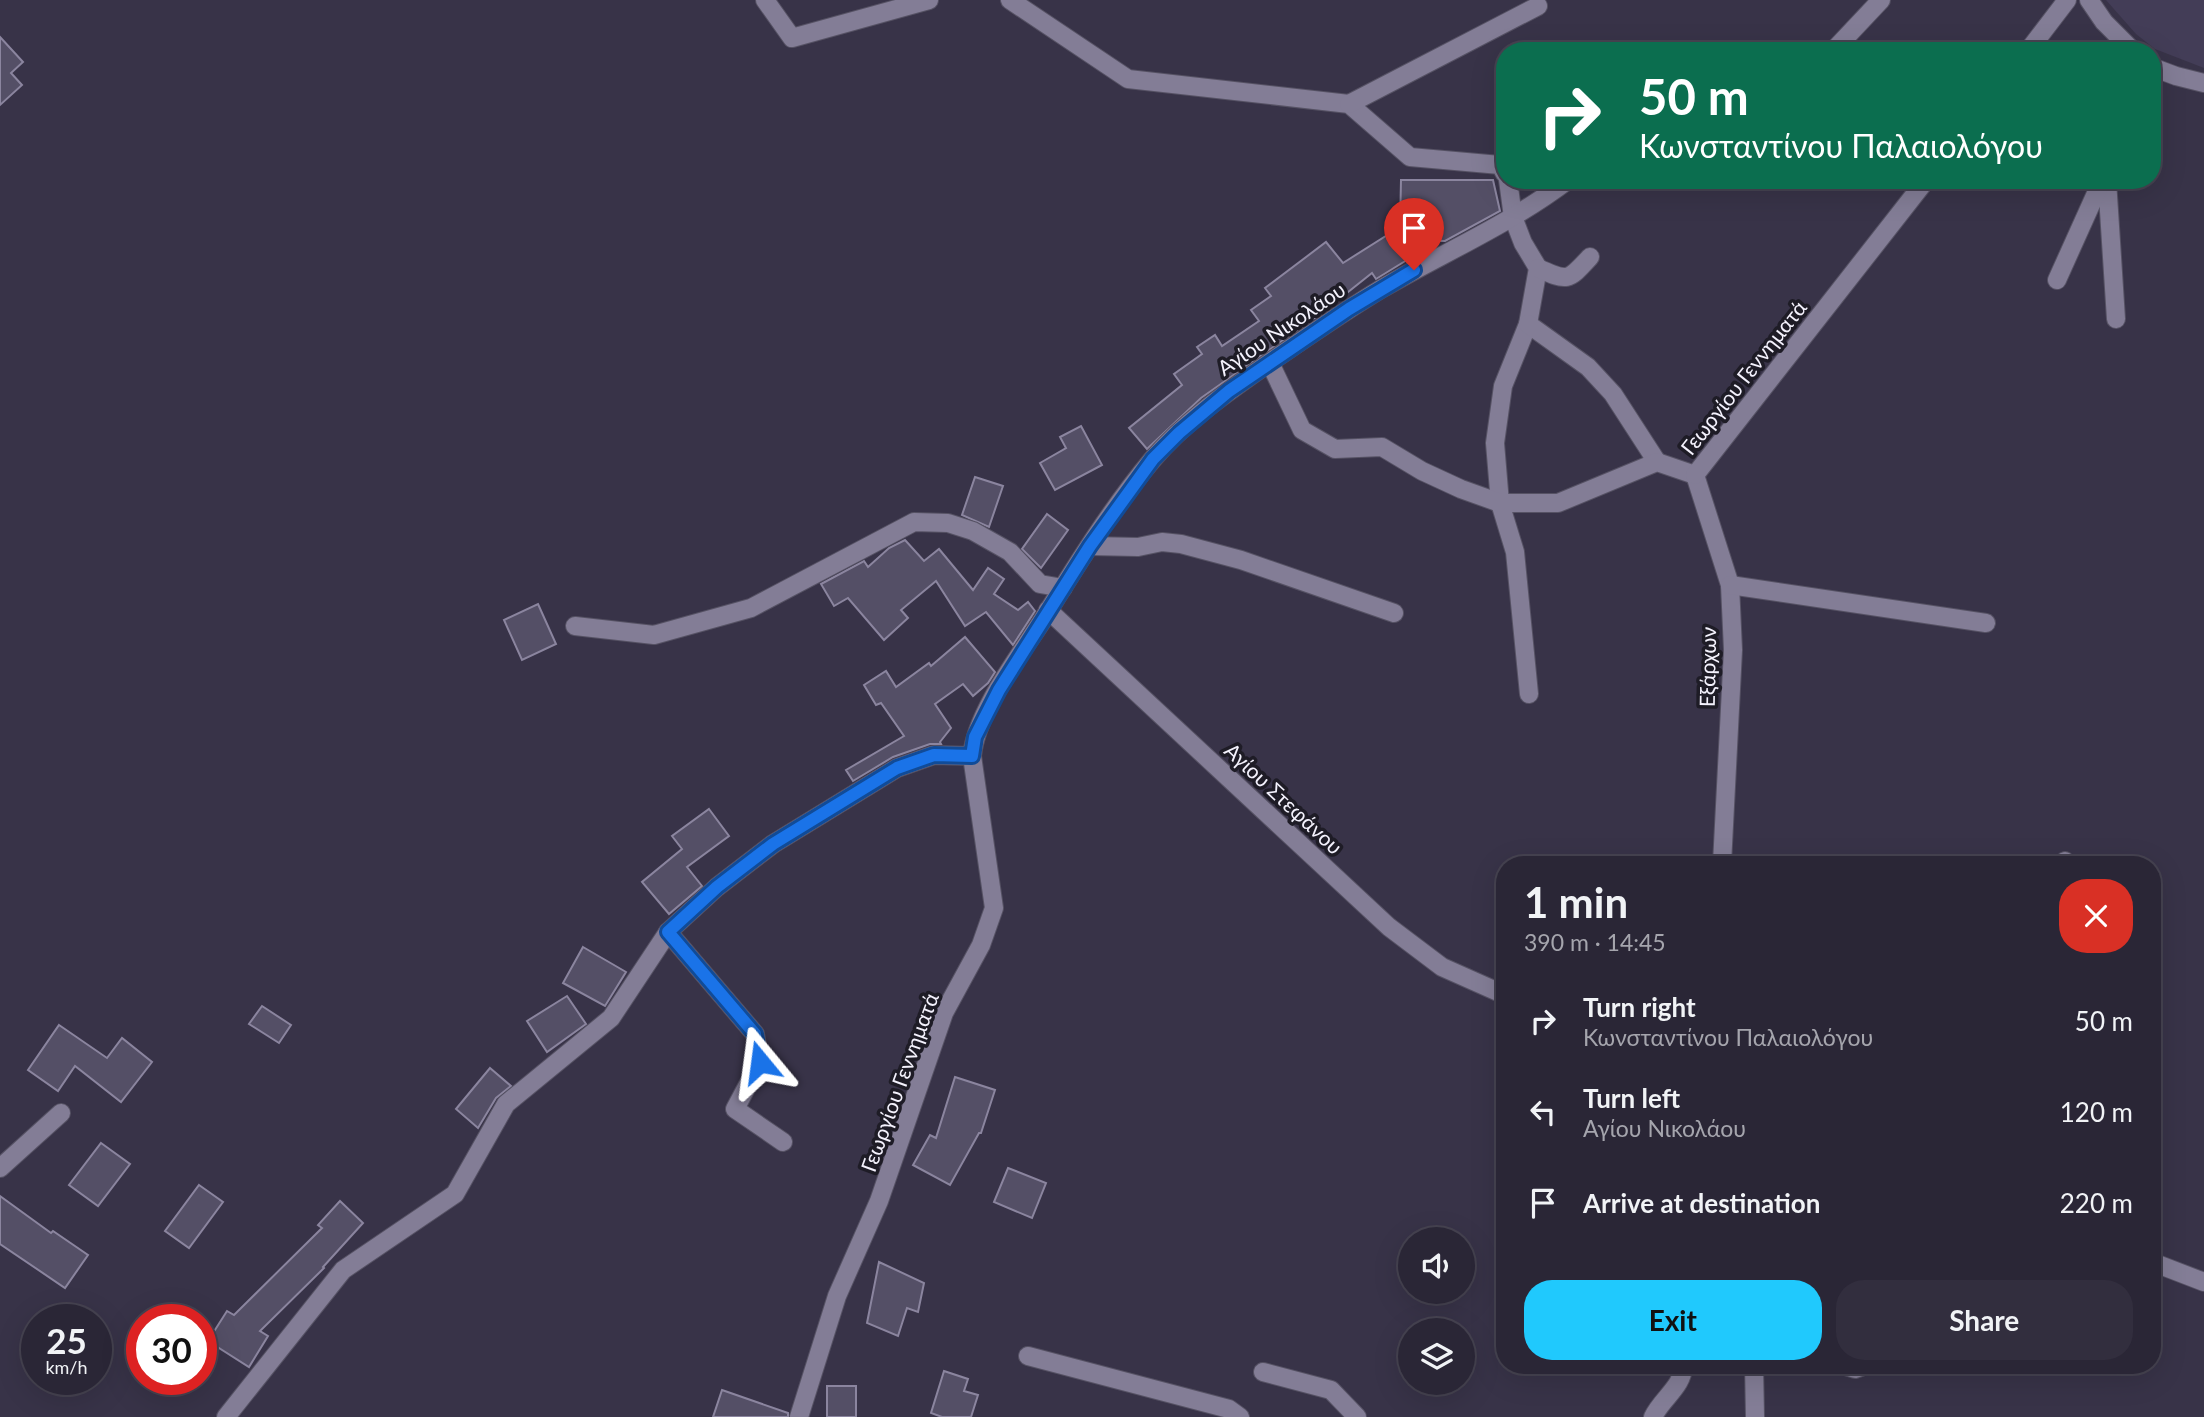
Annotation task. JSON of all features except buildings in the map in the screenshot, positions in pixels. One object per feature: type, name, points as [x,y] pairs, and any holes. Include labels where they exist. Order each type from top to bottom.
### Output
[{"type":"street","points":[[765,0],[792,38],[929,0]]},
{"type":"street","points":[[1010,0],[1128,79],[1349,104],[1538,6]]},
{"type":"street","points":[[1841,42],[1881,0]]},
{"type":"street","points":[[2035,42],[2067,0]]},
{"type":"street","points":[[2089,0],[2104,22],[2124,42]]},
{"type":"street","points":[[2161,72],[2204,83]]},
{"type":"street","points":[[1349,104],[1410,158],[1496,165]]},
{"type":"street","points":[[1509,189],[1513,218],[1523,243],[1538,268],[1559,278],[1573,275],[1590,257]]},
{"type":"street","name":"Αγίου Νικολάου","points":[[972,756],[979,727],[1048,610],[1145,469],[1179,433],[1229,391],[1375,292],[1513,218],[1555,189]]},
{"type":"street","name":"Γεωργίου Γεννηματά","points":[[1270,363],[1302,430],[1335,449],[1382,447],[1422,471],[1500,503],[1558,503],[1657,462],[1695,475],[1919,189]]},
{"type":"street","points":[[2057,280],[2100,189]]},
{"type":"street","points":[[2105,189],[2116,319]]},
{"type":"street","points":[[1529,694],[1515,552],[1500,503],[1495,443],[1503,386],[1528,324],[1538,268]]},
{"type":"street","points":[[1528,324],[1588,368],[1613,394],[1657,462]]},
{"type":"street","name":"Εξάρχων","points":[[1695,475],[1730,586],[1733,650],[1722,856]]},
{"type":"street","points":[[575,626],[654,635],[751,608],[914,522],[948,523],[973,531],[1010,552],[1040,584],[1063,588]]},
{"type":"street","points":[[1090,546],[1138,547],[1162,542],[1181,544],[1241,560],[1394,613]]},
{"type":"street","points":[[1730,586],[1986,624]]},
{"type":"street","name":"Αγίου Στεφάνου","points":[[1048,610],[1389,927],[1442,967],[1496,991]]},
{"type":"street","points":[[226,1417],[343,1270],[455,1194],[506,1104],[611,1017],[668,932],[717,887],[773,844],[897,768],[934,755],[972,756]]},
{"type":"street","name":"Γεωργίου Γεννηματά","points":[[799,1417],[837,1296],[879,1201],[944,1013],[981,945],[994,908],[972,756]]},
{"type":"street","points":[[668,932],[755,1034],[760,1062],[735,1109],[783,1142]]},
{"type":"street","points":[[0,1168],[61,1113]]},
{"type":"street","points":[[2161,1265],[2204,1282]]},
{"type":"street","points":[[1028,1356],[1229,1409],[1240,1417]]},
{"type":"street","points":[[1263,1372],[1331,1390],[1357,1417]]},
{"type":"street","points":[[1653,1417],[1659,1405],[1682,1381],[1683,1374]]},
{"type":"street","points":[[1754,1374],[1755,1417]]},
{"type":"shaded area","points":[[2106,0],[2204,0],[2204,68],[2161,51],[2161,42],[2146,42]]},
{"type":"route","points":[[760,1062],[755,1034],[668,932],[717,887],[773,844],[897,768],[934,755],[972,756],[979,727],[999,690],[1090,546],[1153,459],[1204,410],[1229,391],[1365,298],[1414,270]]}]
